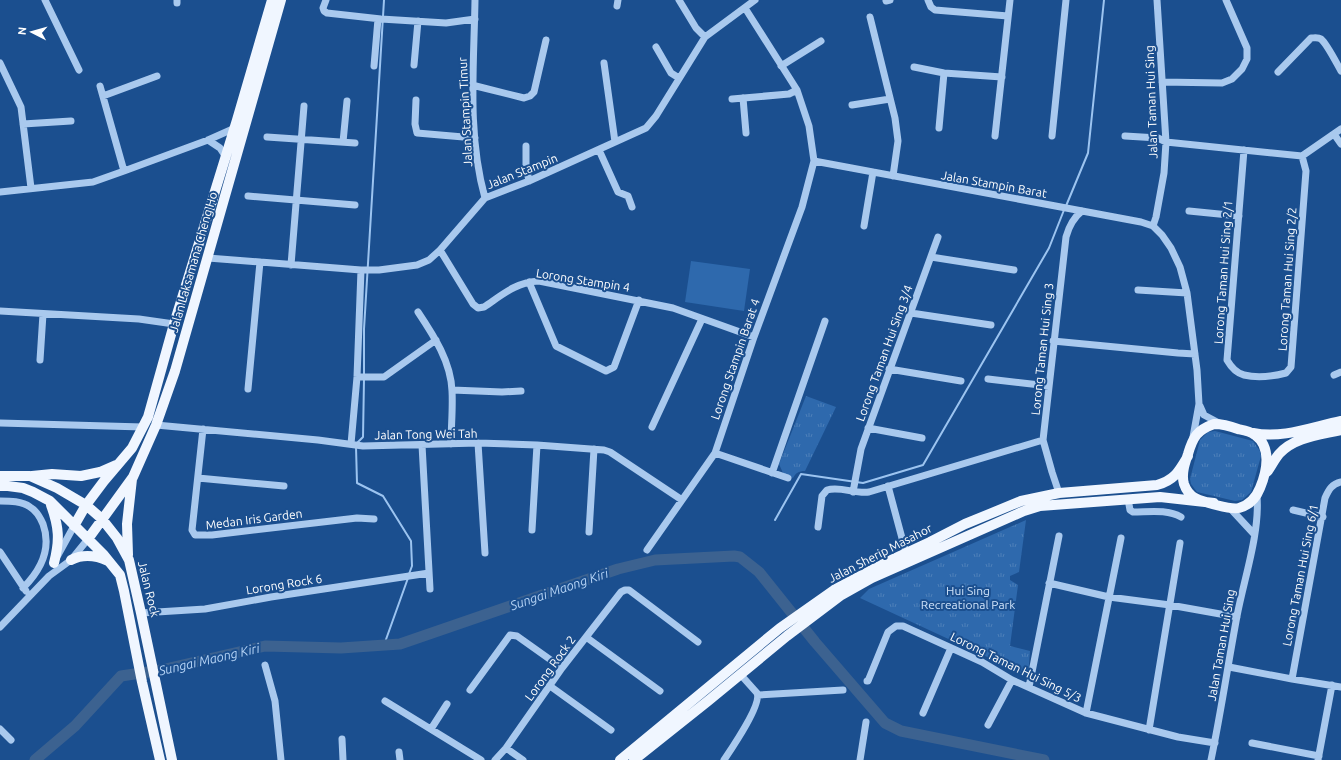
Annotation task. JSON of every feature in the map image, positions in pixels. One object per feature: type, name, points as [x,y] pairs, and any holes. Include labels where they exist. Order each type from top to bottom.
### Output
[{"type":"main road","name":"Jalan Laksamana Cheng Ho","points":[[74,526],[86,505],[132,448],[148,417],[174,324],[235,128],[272,0]]},
{"type":"main road","name":"Jalan Laksamana Cheng Ho","points":[[88,539],[133,477],[156,425],[175,371],[281,0]]},
{"type":"main road","points":[[178,311],[186,301],[201,259],[203,257],[208,258]]},
{"type":"main road","points":[[1341,421],[1279,435],[1261,434],[1222,424],[1207,426],[1196,435],[1192,442],[1183,479],[1186,489],[1194,497],[1214,504],[1234,508],[1246,506],[1257,496],[1266,474],[1279,455],[1289,445],[1297,441],[1341,430]]},
{"type":"main road","points":[[1251,432],[1258,438],[1266,453],[1266,474]]},
{"type":"main road","name":"Jalan Sherip Masahor","points":[[634,760],[787,636],[814,609],[854,579],[965,524],[1005,507],[1034,498],[1059,493],[1157,485],[1165,483],[1173,478],[1188,456]]},
{"type":"main road","points":[[30,476],[52,474],[81,476],[100,472],[119,464]]},
{"type":"main road","name":"Jalan Rock","points":[[0,476],[30,476],[57,488],[86,505],[102,519],[118,538],[129,560],[142,613],[172,760]]},
{"type":"main road","points":[[129,560],[127,524],[133,477]]},
{"type":"main road","name":"Jalan Rock","points":[[0,486],[23,488],[50,501],[112,563],[120,574],[160,760]]},
{"type":"main road","name":"Jalan Sherip Masahor","points":[[620,760],[780,628],[872,578],[1024,511],[1040,506],[1160,497],[1214,504]]},
{"type":"main road","points":[[50,501],[56,520],[59,538],[54,562]]},
{"type":"main road","points":[[71,560],[78,556],[87,556],[101,558],[112,563]]},
{"type":"street","points":[[45,0],[79,70]]},
{"type":"street","points":[[326,0],[324,11],[327,13],[382,19],[446,23],[475,19]]},
{"type":"street","name":"Jalan Stampin Timur","points":[[475,0],[472,85],[475,138],[481,182],[485,198]]},
{"type":"street","points":[[679,0],[696,28],[704,37]]},
{"type":"street","name":"Jalan Stampin","points":[[208,258],[363,270],[379,270],[417,265],[429,260],[440,250],[485,198],[529,181],[640,132],[651,123],[704,37],[755,0]]},
{"type":"street","points":[[928,0],[931,7],[935,10],[1008,16]]},
{"type":"street","points":[[995,136],[1010,0]]},
{"type":"street","points":[[1052,136],[1066,0]]},
{"type":"street","name":"Jalan Taman Hui Sing","points":[[1153,226],[1164,173],[1166,142],[1157,0]]},
{"type":"street","points":[[1162,82],[1222,83],[1232,78],[1242,70],[1247,59],[1247,48],[1226,0]]},
{"type":"street","points":[[745,8],[797,90],[809,126],[814,161]]},
{"type":"street","points":[[870,17],[895,118],[898,141],[893,176]]},
{"type":"street","points":[[374,66],[382,19]]},
{"type":"street","points":[[414,65],[418,21]]},
{"type":"street","points":[[1278,72],[1311,38],[1321,39],[1341,71]]},
{"type":"street","points":[[472,85],[524,98],[530,96],[534,92],[546,40]]},
{"type":"street","points":[[781,66],[821,41]]},
{"type":"street","points":[[656,47],[672,73],[679,78]]},
{"type":"street","points":[[0,63],[21,108],[31,188]]},
{"type":"street","points":[[604,63],[615,142]]},
{"type":"street","points":[[914,67],[944,73],[1002,77]]},
{"type":"street","points":[[939,128],[944,73]]},
{"type":"street","points":[[103,96],[157,76]]},
{"type":"street","points":[[100,86],[124,172]]},
{"type":"street","points":[[732,99],[789,94],[797,90]]},
{"type":"street","points":[[743,98],[746,133]]},
{"type":"street","points":[[852,105],[890,99]]},
{"type":"street","points":[[416,100],[415,124],[417,133],[475,138]]},
{"type":"street","points":[[343,142],[347,101]]},
{"type":"street","points":[[291,264],[304,106]]},
{"type":"street","points":[[23,124],[71,121]]},
{"type":"street","points":[[0,192],[93,182],[124,172],[208,140],[235,128]]},
{"type":"street","points":[[1125,136],[1158,138],[1166,142],[1302,156],[1341,129]]},
{"type":"street","points":[[1334,134],[1341,144]]},
{"type":"street","points":[[267,137],[355,143]]},
{"type":"street","points":[[208,140],[220,148],[226,157]]},
{"type":"street","points":[[526,146],[526,166],[529,181]]},
{"type":"street","points":[[599,150],[618,192],[628,196],[632,207]]},
{"type":"street","name":"Lorong Taman Hui Sing 2/1","points":[[1244,150],[1227,360],[1231,368],[1243,375],[1257,376]]},
{"type":"street","name":"Lorong Taman Hui Sing 2/2","points":[[1257,376],[1276,376],[1286,373],[1291,367],[1306,171],[1302,156]]},
{"type":"street","name":"Jalan Stampin Barat","points":[[814,161],[1082,210],[1153,226]]},
{"type":"street","name":"Lorong Stampin Barat 4","points":[[647,550],[715,453],[754,337],[802,207],[814,161]]},
{"type":"street","points":[[864,226],[873,172]]},
{"type":"street","points":[[248,196],[355,205]]},
{"type":"street","name":"Lorong Taman Hui Sing 3","points":[[1059,493],[1043,440],[1053,341],[1066,238],[1068,227],[1082,210]]},
{"type":"street","points":[[1189,211],[1239,216]]},
{"type":"street","points":[[1153,226],[1162,235],[1175,255],[1187,293],[1195,354],[1199,404],[1192,442]]},
{"type":"street","name":"Lorong Taman Hui Sing 3/4","points":[[854,490],[855,477],[861,449],[938,237]]},
{"type":"street","name":"Lorong Stampin 4","points":[[440,250],[473,304],[478,308],[484,307],[517,285],[539,281],[673,308],[754,337]]},
{"type":"street","points":[[931,256],[1014,270]]},
{"type":"street","points":[[248,389],[260,262]]},
{"type":"street","points":[[353,445],[359,377],[363,270]]},
{"type":"street","points":[[529,282],[556,346],[606,371],[614,367],[639,300]]},
{"type":"street","points":[[1138,290],[1187,293]]},
{"type":"street","points":[[0,311],[139,319],[174,324]]},
{"type":"street","points":[[418,312],[436,340],[447,366],[452,390],[451,444]]},
{"type":"street","points":[[911,313],[991,325]]},
{"type":"street","points":[[40,360],[43,314]]},
{"type":"street","points":[[652,427],[702,319]]},
{"type":"street","points":[[772,473],[825,320]]},
{"type":"street","points":[[359,377],[384,377],[436,340]]},
{"type":"street","points":[[1053,341],[1195,354]]},
{"type":"street","points":[[890,369],[961,380]]},
{"type":"street","points":[[988,379],[1049,386]]},
{"type":"street","points":[[452,390],[502,392],[521,391]]},
{"type":"street","points":[[1199,404],[1204,415],[1222,424]]},
{"type":"street","points":[[0,423],[143,428]]},
{"type":"street","name":"Jalan Tong Wei Tah","points":[[156,425],[318,440],[363,446],[478,443],[594,448],[610,452],[682,500]]},
{"type":"street","points":[[868,428],[922,438]]},
{"type":"street","name":"Medan Iris Garden","points":[[203,429],[192,530],[195,535],[212,535],[357,518],[374,519]]},
{"type":"street","points":[[818,527],[822,496],[827,490],[854,490],[863,493],[869,492],[1043,440]]},
{"type":"street","points":[[478,443],[485,553]]},
{"type":"street","points":[[422,445],[430,589]]},
{"type":"street","points":[[532,530],[537,445]]},
{"type":"street","points":[[589,532],[594,448]]},
{"type":"street","points":[[715,453],[788,478]]},
{"type":"street","points":[[198,478],[284,486]]},
{"type":"street","name":"Lorong Taman Hui Sing 6/1","points":[[1292,679],[1326,498],[1328,490],[1334,484],[1341,482]]},
{"type":"street","points":[[888,486],[906,553]]},
{"type":"street","name":"Jalan Taman Hui Sing","points":[[1211,760],[1254,534],[1258,510],[1257,496]]},
{"type":"street","points":[[1128,499],[1130,510],[1174,513],[1181,517]]},
{"type":"street","points":[[0,501],[21,503],[30,506],[40,516],[45,532],[46,551],[42,562],[34,577],[23,588]]},
{"type":"street","points":[[1229,507],[1254,534]]},
{"type":"street","points":[[1293,510],[1322,517]]},
{"type":"street","points":[[49,576],[54,562],[74,526]]},
{"type":"street","points":[[1029,687],[1059,536]]},
{"type":"street","points":[[1086,713],[1121,538]]},
{"type":"street","points":[[1,625],[49,576],[71,560],[88,539]]},
{"type":"street","points":[[1150,730],[1180,543]]},
{"type":"street","points":[[0,552],[23,588],[30,596]]},
{"type":"street","name":"Lorong Rock 6","points":[[142,613],[205,609],[271,597],[429,573]]},
{"type":"street","points":[[1049,583],[1108,597],[1170,605],[1237,617]]},
{"type":"street","name":"Lorong Rock 2","points":[[495,760],[506,748],[562,668],[624,590],[629,590],[698,642]]},
{"type":"street","name":"Lorong Taman Hui Sing 5/3","points":[[866,681],[868,681],[888,632],[896,626],[903,626],[982,662],[1012,680],[1086,713],[1178,737],[1215,743]]},
{"type":"street","points":[[470,690],[510,635],[517,636],[562,668]]},
{"type":"street","points":[[586,637],[660,691]]},
{"type":"street","points":[[923,713],[951,648]]},
{"type":"street","points":[[265,665],[275,701],[281,760]]},
{"type":"street","points":[[1229,667],[1341,687]]},
{"type":"street","points":[[740,674],[758,695]]},
{"type":"street","points":[[988,725],[1012,680]]},
{"type":"street","points":[[1252,743],[1319,758],[1332,685]]},
{"type":"street","points":[[550,686],[611,730]]},
{"type":"street","points":[[758,695],[843,690]]},
{"type":"street","points":[[724,760],[750,718],[758,695]]},
{"type":"street","points":[[385,701],[481,760]]},
{"type":"street","points":[[431,729],[447,704]]},
{"type":"street","points":[[860,760],[866,722]]},
{"type":"street","points":[[0,729],[11,740]]},
{"type":"street","points":[[342,739],[343,760]]},
{"type":"street","points":[[506,748],[523,760]]},
{"type":"street","points":[[399,752],[400,760]]},
{"type":"green space","points":[[691,261],[750,269],[744,311],[685,302]]},
{"type":"green space","points":[[806,396],[836,407],[805,471],[801,471],[793,478],[783,473],[779,464]]},
{"type":"green space","points":[[1215,431],[1253,441],[1260,451],[1261,456],[1251,492],[1242,500],[1235,501],[1197,492],[1191,484],[1190,479],[1200,440],[1208,432]]},
{"type":"green space","name":"Hui Sing Recreational Park","points":[[1026,520],[1019,572],[1010,576],[1010,580],[1018,585],[1010,646],[1030,651],[1028,676],[860,598],[869,589]]},
{"type":"waterway","points":[[364,375],[364,329],[384,0]]},
{"type":"waterway","points":[[1066,206],[1088,153],[1104,0]]},
{"type":"waterway","points":[[775,520],[801,474],[863,483],[923,465],[1049,248],[1064,210]]},
{"type":"waterway","points":[[357,443],[363,437],[364,379]]},
{"type":"waterway","points":[[356,447],[357,483],[383,496],[411,541],[412,566],[409,574]]},
{"type":"waterway","name":"Sungai Maong Kiri","points":[[35,760],[75,726],[121,676],[161,670],[265,646],[341,648],[400,644],[618,569],[655,560],[734,556],[740,557],[759,572],[815,642],[885,723],[901,731],[1044,760]]},
{"type":"waterway","points":[[384,645],[408,578]]}]
